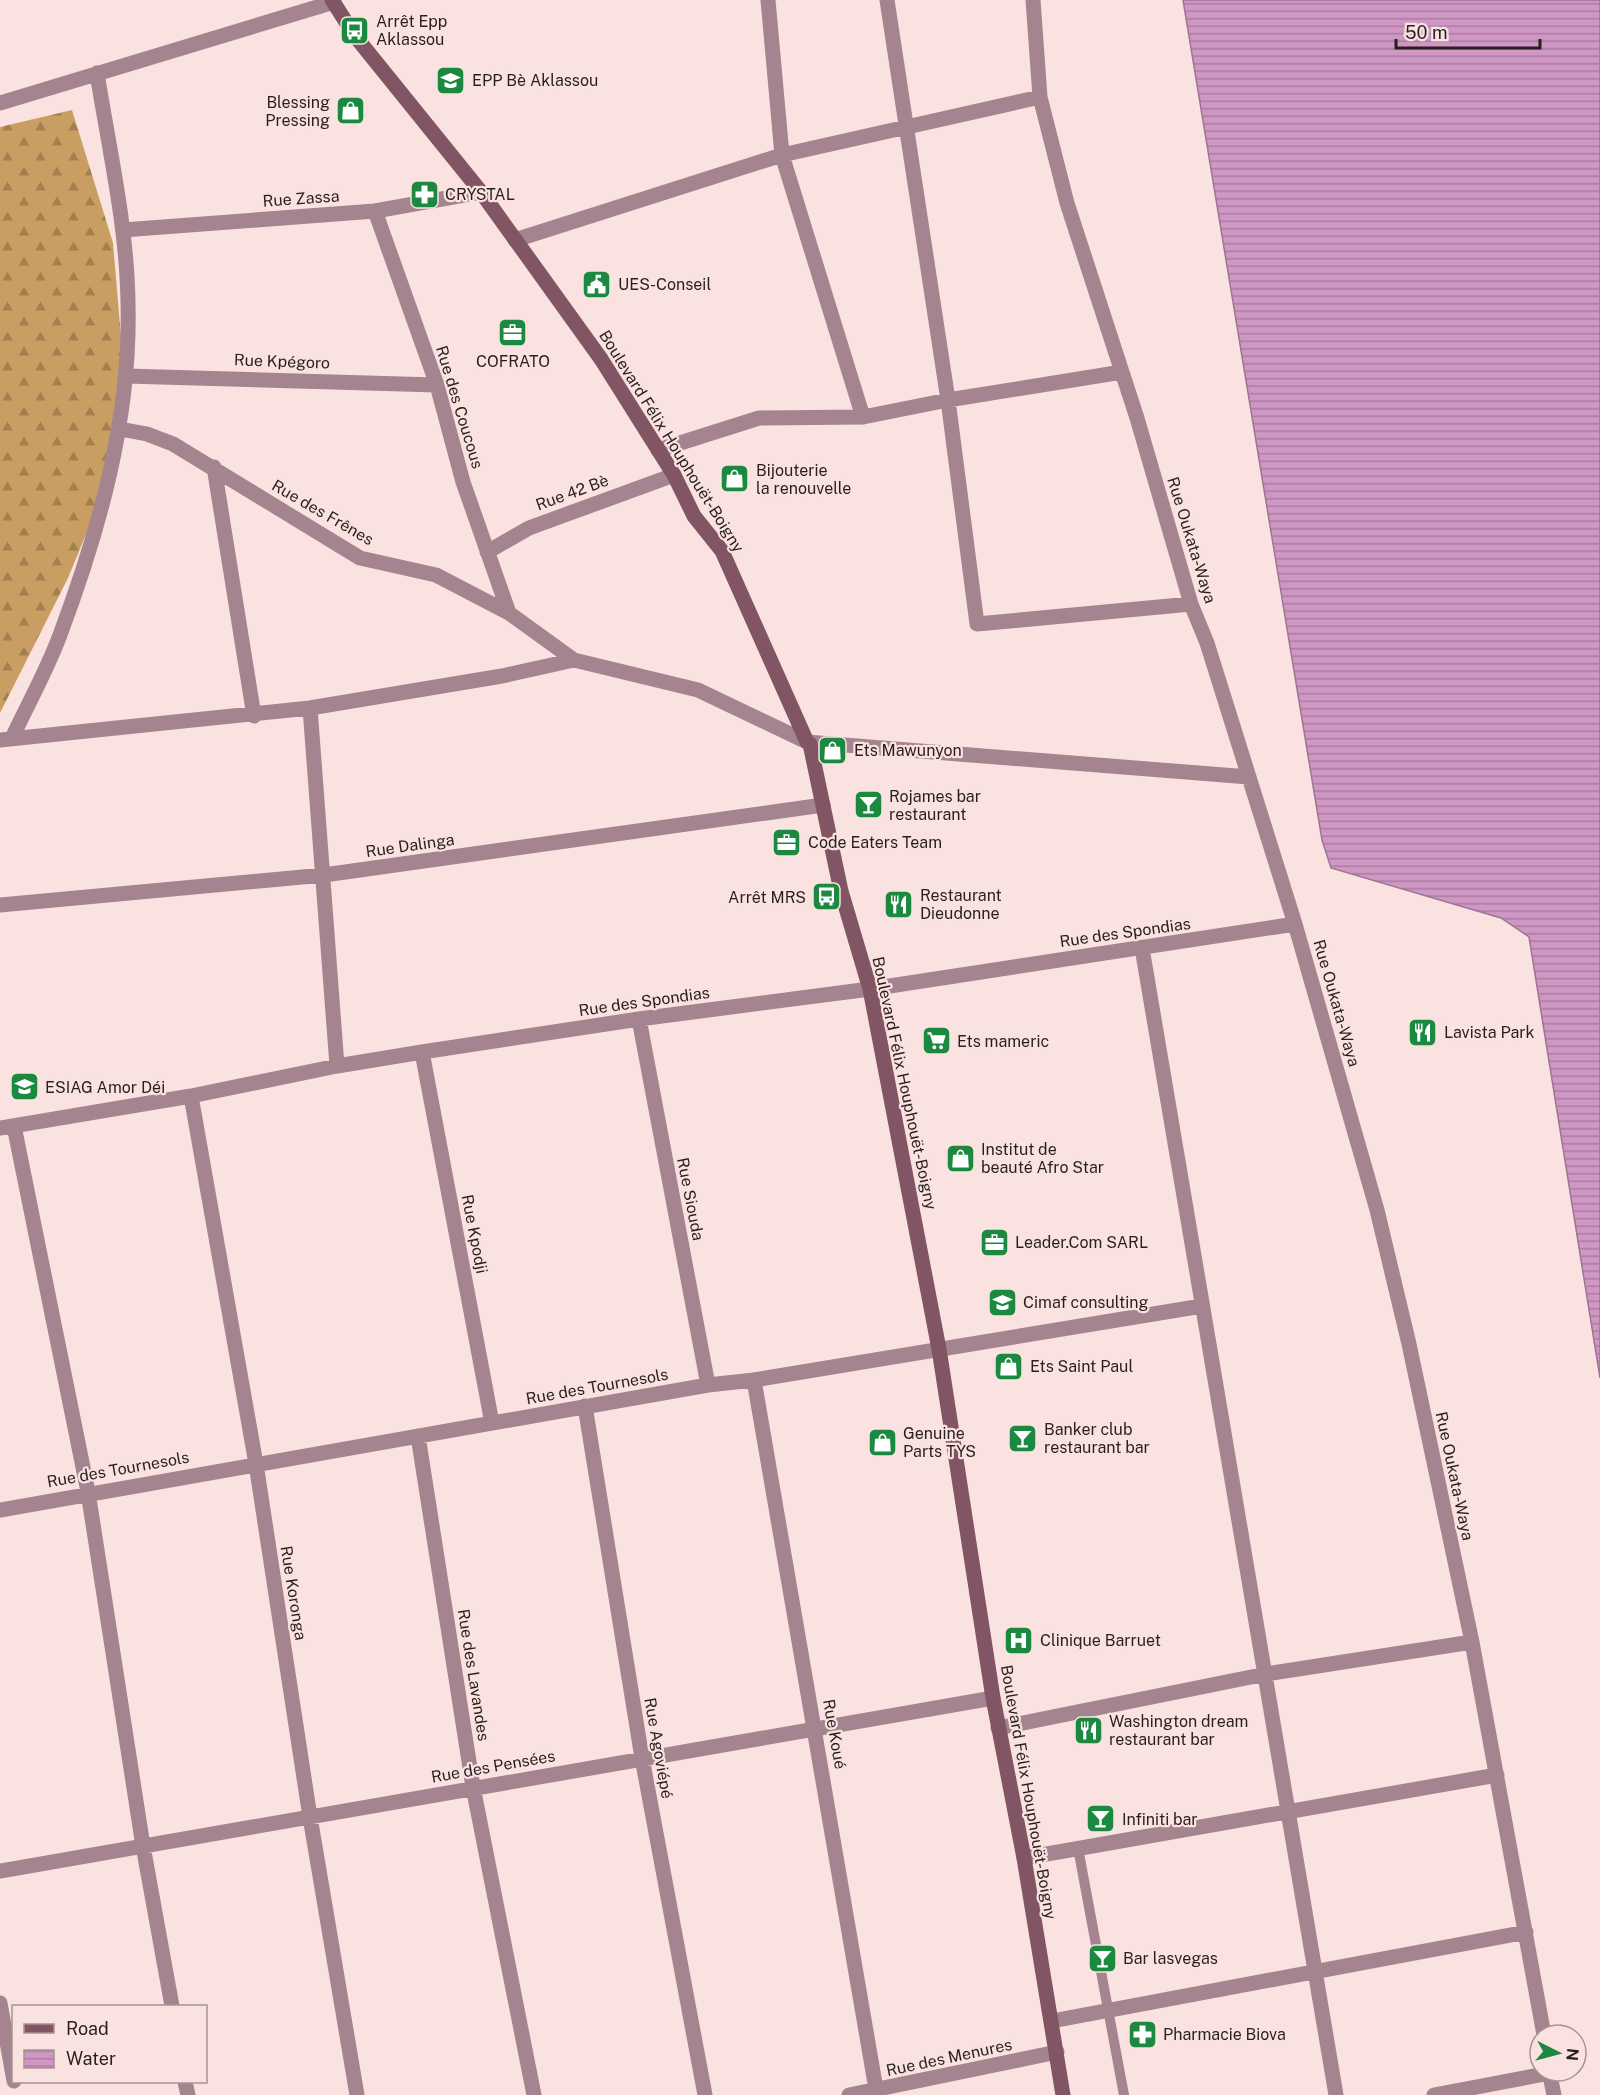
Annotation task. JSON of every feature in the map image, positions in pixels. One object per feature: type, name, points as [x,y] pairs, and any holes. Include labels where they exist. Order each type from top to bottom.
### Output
[{"type":"street","points":[[768,0],[782,154],[863,417]]},
{"type":"street","points":[[887,0],[948,400],[977,624],[1191,604]]},
{"type":"street","name":"Rue Oukata-Waya","points":[[1033,0],[1040,97],[1067,203],[1122,372],[1191,604],[1208,643],[1295,924],[1377,1210],[1409,1344],[1472,1642],[1542,2023]]},
{"type":"street","points":[[0,103],[333,1]]},
{"type":"street","name":"Boulevard Félix Houphouët-Boigny","points":[[333,1],[355,36],[481,192],[601,359],[674,475],[694,516],[722,551],[807,742],[810,744],[841,891],[870,989],[939,1349],[993,1698],[1052,2021],[1063,2095]]},
{"type":"street","points":[[6,739],[60,636],[104,498],[120,429],[126,376],[128,302],[123,230],[97,73]]},
{"type":"street","points":[[515,240],[782,154],[1040,97]]},
{"type":"street","name":"Rue Zassa","points":[[123,230],[375,211],[481,192]]},
{"type":"street","name":"Rue des Coucous","points":[[375,211],[436,385],[463,482],[509,612]]},
{"type":"street","points":[[658,450],[759,418],[863,417],[948,400],[1122,372]]},
{"type":"street","name":"Rue Kpégoro","points":[[126,376],[436,385]]},
{"type":"street","name":"Rue des Frênes","points":[[120,429],[147,434],[173,444],[360,558],[436,575],[509,612],[574,660],[698,690],[807,742]]},
{"type":"street","points":[[214,467],[254,716]]},
{"type":"street","name":"Rue 42 Bè","points":[[487,552],[529,528],[674,475]]},
{"type":"street","points":[[6,739],[254,716],[502,676],[574,660]]},
{"type":"street","points":[[310,708],[337,1066]]},
{"type":"street","points":[[807,742],[1249,777]]},
{"type":"street","name":"Rue Dalinga","points":[[0,905],[324,876],[823,805]]},
{"type":"street","name":"Rue des Spondias","points":[[7,1127],[191,1096],[337,1066],[422,1052],[639,1019],[870,989],[1295,924]]},
{"type":"street","points":[[1142,948],[1336,2095]]},
{"type":"street","name":"Rue Siouda","points":[[639,1019],[708,1385]]},
{"type":"street","name":"Rue Kpodji","points":[[422,1052],[492,1423]]},
{"type":"street","name":"Rue Koronga","points":[[191,1096],[256,1464],[309,1817],[357,2095]]},
{"type":"street","points":[[7,1127],[88,1492],[143,1846],[172,2005]]},
{"type":"street","name":"Rue des Tournesols","points":[[0,1510],[88,1492],[708,1385],[754,1380],[1202,1306]]},
{"type":"street","name":"Rue Koué","points":[[754,1380],[877,2093]]},
{"type":"street","name":"Rue Agoviépé","points":[[585,1406],[642,1758],[705,2095]]},
{"type":"street","name":"Rue des Lavandes","points":[[418,1436],[473,1787],[534,2095]]},
{"type":"street","points":[[998,1728],[1266,1674],[1472,1642]]},
{"type":"street","name":"Rue des Pensées","points":[[0,1870],[993,1698]]},
{"type":"street","points":[[1023,1858],[1497,1775]]},
{"type":"street","points":[[1052,2021],[1526,1932]]},
{"type":"street","points":[[0,2003],[12,2070]]},
{"type":"street","name":"Rue des Menures","points":[[849,2095],[877,2093],[1057,2052]]},
{"type":"street","points":[[1434,2095],[1528,2076]]},
{"type":"lane","points":[[1078,1848],[1124,2095]]},
{"type":"green space","points":[[72,110],[113,243],[122,349],[115,429],[101,498],[68,578],[0,713],[0,127]]},
{"type":"water","points":[[1183,0],[1600,0],[1600,1378],[1529,937],[1501,918],[1331,868],[1322,840]]},
{"type":"place","name":"Arrêt Epp Aklassou","points":[[355,30]]},
{"type":"place","name":"EPP Bè Aklassou","points":[[451,80]]},
{"type":"place","name":"Blessing Pressing","points":[[351,111]]},
{"type":"place","name":"CRYSTAL","points":[[424,194]]},
{"type":"place","name":"UES-Conseil","points":[[597,284]]},
{"type":"place","name":"COFRATO","points":[[513,333]]},
{"type":"place","name":"Bijouterie la renouvelle","points":[[735,479]]},
{"type":"place","name":"Ets Mawunyon","points":[[833,750]]},
{"type":"place","name":"Rojames bar restaurant","points":[[868,805]]},
{"type":"place","name":"Code Eaters Team","points":[[787,842]]},
{"type":"place","name":"Arrêt MRS","points":[[827,897]]},
{"type":"place","name":"Restaurant Dieudonne","points":[[899,904]]},
{"type":"place","name":"Lavista Park","points":[[1423,1032]]},
{"type":"place","name":"Ets mameric","points":[[936,1041]]},
{"type":"place","name":"ESIAG Amor Déi","points":[[24,1087]]},
{"type":"place","name":"Institut de beauté Afro Star","points":[[960,1158]]},
{"type":"place","name":"Leader.Com SARL","points":[[994,1242]]},
{"type":"place","name":"Cimaf consulting","points":[[1002,1302]]},
{"type":"place","name":"Ets Saint Paul","points":[[1009,1366]]},
{"type":"place","name":"Banker club restaurant bar","points":[[1023,1438]]},
{"type":"place","name":"Genuine Parts TYS","points":[[882,1442]]},
{"type":"place","name":"Clinique Barruet","points":[[1019,1640]]},
{"type":"place","name":"Washington dream restaurant bar","points":[[1088,1730]]},
{"type":"place","name":"Infiniti bar","points":[[1101,1819]]},
{"type":"place","name":"Bar lasvegas","points":[[1102,1958]]},
{"type":"place","name":"Pharmacie Biova","points":[[1142,2034]]}]
